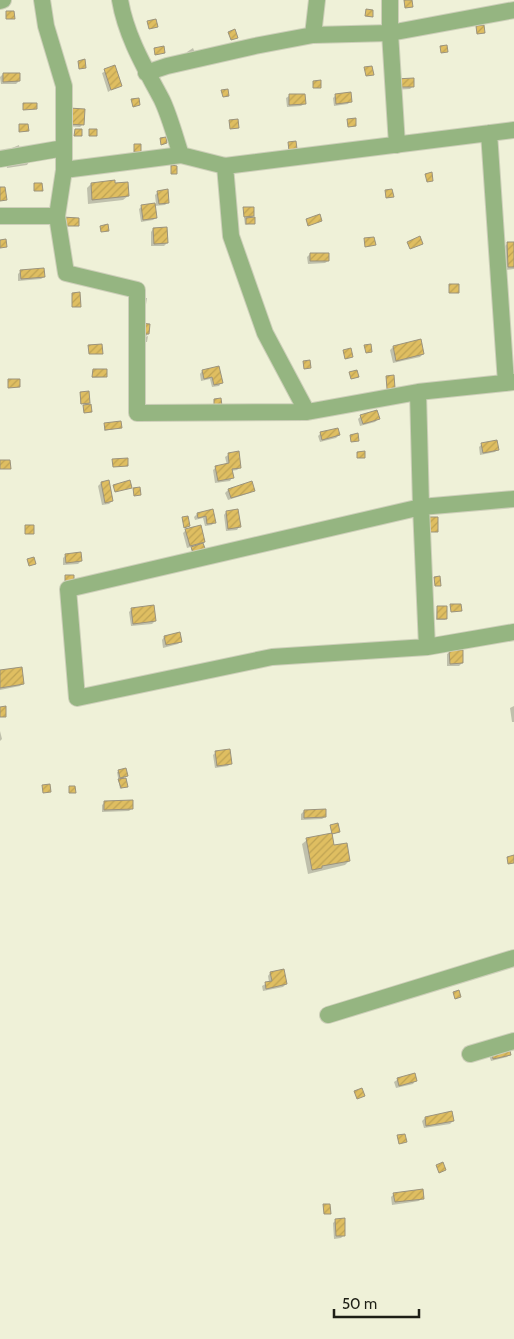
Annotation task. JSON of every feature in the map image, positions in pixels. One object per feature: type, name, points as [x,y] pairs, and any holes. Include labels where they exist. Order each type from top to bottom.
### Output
[{"type":"street","points":[[42,0],[46,26],[64,86],[64,170],[57,216],[66,272],[137,290],[137,413],[307,412],[418,392],[510,382],[490,133]]},
{"type":"street","points":[[120,0],[123,18],[146,73],[163,102],[181,155]]},
{"type":"street","points":[[313,35],[317,0]]},
{"type":"street","points":[[390,0],[390,33],[397,144]]},
{"type":"street","points":[[146,73],[168,66],[255,46],[313,35],[390,33],[514,10]]},
{"type":"street","points":[[64,170],[181,155],[225,166],[514,130]]},
{"type":"street","points":[[0,159],[64,148]]},
{"type":"street","points":[[225,166],[231,236],[265,333],[307,412]]},
{"type":"street","points":[[0,216],[57,216]]},
{"type":"street","points":[[418,392],[420,507],[427,647]]},
{"type":"street","points":[[514,499],[420,507],[68,589],[77,698],[272,657],[427,647],[514,632]]},
{"type":"street","points":[[328,1015],[514,958]]},
{"type":"street","points":[[470,1054],[514,1041]]},
{"type":"building","points":[[404,0],[412,0],[413,7],[405,8]]},
{"type":"building","points":[[366,9],[373,10],[373,17],[365,16]]},
{"type":"building","points":[[6,11],[14,11],[15,19],[6,19]]},
{"type":"building","points":[[156,19],[158,27],[149,29],[147,21]]},
{"type":"building","points":[[484,25],[485,33],[477,34],[476,26]]},
{"type":"building","points":[[235,29],[238,38],[231,40],[228,32]]},
{"type":"building","points":[[447,45],[448,52],[441,53],[440,46]]},
{"type":"building","points":[[164,46],[165,53],[155,55],[154,48]]},
{"type":"building","points":[[85,59],[86,68],[79,69],[78,61]]},
{"type":"building","points":[[115,65],[122,86],[111,90],[104,69]]},
{"type":"building","points":[[372,66],[374,75],[366,76],[364,67]]},
{"type":"building","points":[[3,73],[20,73],[20,81],[3,82]]},
{"type":"building","points":[[414,78],[414,87],[395,87],[395,79]]},
{"type":"building","points":[[321,80],[321,88],[313,88],[313,81]]},
{"type":"building","points":[[228,89],[229,96],[223,97],[221,90]]},
{"type":"building","points":[[351,92],[352,102],[336,104],[335,94]]},
{"type":"building","points":[[289,94],[305,94],[306,104],[289,105]]},
{"type":"building","points":[[139,98],[140,105],[133,107],[131,99]]},
{"type":"building","points":[[23,103],[37,103],[37,109],[23,110]]},
{"type":"building","points":[[69,108],[85,109],[84,125],[68,124]]},
{"type":"building","points":[[356,118],[356,126],[348,127],[347,119]]},
{"type":"building","points":[[238,119],[239,128],[230,129],[229,120]]},
{"type":"building","points":[[19,124],[28,124],[29,131],[19,132]]},
{"type":"building","points":[[75,129],[82,129],[82,136],[74,136]]},
{"type":"building","points":[[89,129],[97,129],[97,136],[89,136]]},
{"type":"building","points":[[166,137],[167,143],[161,145],[160,138]]},
{"type":"building","points":[[296,141],[297,149],[289,151],[288,142]]},
{"type":"building","points":[[134,144],[141,144],[141,152],[134,152]]},
{"type":"building","points":[[171,165],[177,166],[177,174],[171,174]]},
{"type":"building","points":[[432,172],[433,181],[427,182],[425,174]]},
{"type":"building","points":[[115,180],[115,183],[128,182],[129,196],[92,200],[91,183]]},
{"type":"building","points":[[34,183],[42,183],[43,191],[34,191]]},
{"type":"building","points":[[0,187],[5,187],[7,200],[0,201]]},
{"type":"building","points":[[168,189],[169,203],[159,204],[157,191]]},
{"type":"building","points":[[392,189],[394,197],[386,198],[385,190]]},
{"type":"building","points":[[155,203],[157,218],[143,220],[141,205]]},
{"type":"building","points":[[243,207],[254,207],[254,216],[244,217]]},
{"type":"building","points":[[320,214],[322,221],[308,226],[306,219]]},
{"type":"building","points":[[62,217],[79,218],[79,226],[62,226]]},
{"type":"building","points":[[255,217],[255,224],[246,224],[246,218]]},
{"type":"building","points":[[108,224],[109,231],[101,232],[100,226]]},
{"type":"building","points":[[167,227],[168,243],[154,244],[153,228]]},
{"type":"building","points":[[420,236],[423,244],[410,249],[407,242]]},
{"type":"building","points":[[374,237],[376,245],[365,247],[364,238]]},
{"type":"building","points":[[6,239],[7,247],[0,248],[0,240]]},
{"type":"building","points":[[507,242],[514,242],[514,267],[508,267]]},
{"type":"building","points":[[310,253],[329,253],[329,261],[310,261]]},
{"type":"building","points":[[44,268],[45,277],[21,279],[20,270]]},
{"type":"building","points":[[449,284],[459,284],[459,293],[449,293]]},
{"type":"building","points":[[80,292],[81,307],[72,307],[72,293]]},
{"type":"building","points":[[139,323],[150,324],[149,334],[138,334]]},
{"type":"building","points":[[421,339],[424,354],[396,361],[393,346]]},
{"type":"building","points":[[102,344],[103,354],[89,354],[88,345]]},
{"type":"building","points":[[371,344],[372,352],[366,353],[364,345]]},
{"type":"building","points":[[351,348],[353,357],[345,359],[343,350]]},
{"type":"building","points":[[310,360],[311,368],[304,369],[303,361]]},
{"type":"building","points":[[219,366],[223,383],[214,385],[212,377],[204,379],[202,370]]},
{"type":"building","points":[[93,369],[107,369],[107,377],[92,377]]},
{"type":"building","points":[[357,370],[359,377],[351,379],[349,372]]},
{"type":"building","points":[[394,375],[395,388],[387,389],[386,376]]},
{"type":"building","points":[[8,379],[20,379],[20,387],[8,388]]},
{"type":"building","points":[[89,391],[90,403],[81,404],[80,392]]},
{"type":"building","points":[[221,398],[222,406],[214,407],[214,399]]},
{"type":"building","points":[[91,404],[92,412],[84,413],[83,405]]},
{"type":"building","points":[[377,410],[380,419],[363,424],[360,415]]},
{"type":"building","points":[[121,421],[122,428],[105,430],[104,423]]},
{"type":"building","points":[[338,428],[340,435],[322,440],[320,432]]},
{"type":"building","points":[[358,433],[359,441],[351,442],[350,435]]},
{"type":"building","points":[[497,440],[499,450],[483,453],[481,443]]},
{"type":"building","points":[[239,451],[241,468],[232,469],[234,478],[218,481],[215,466],[229,463],[228,453]]},
{"type":"building","points":[[365,451],[365,458],[357,458],[357,452]]},
{"type":"building","points":[[128,458],[128,466],[113,467],[112,459]]},
{"type":"building","points":[[0,460],[10,460],[11,469],[0,469]]},
{"type":"building","points":[[109,480],[113,501],[105,503],[101,482]]},
{"type":"building","points":[[130,480],[132,488],[115,492],[113,485]]},
{"type":"building","points":[[252,481],[255,491],[231,498],[228,489]]},
{"type":"building","points":[[140,487],[141,495],[134,496],[133,488]]},
{"type":"building","points":[[213,509],[216,523],[207,524],[206,516],[198,518],[197,513]]},
{"type":"building","points":[[238,509],[241,527],[228,529],[226,511]]},
{"type":"building","points":[[188,516],[190,526],[184,528],[182,517]]},
{"type":"building","points":[[422,517],[438,517],[438,532],[422,532]]},
{"type":"building","points":[[25,525],[34,525],[34,534],[25,534]]},
{"type":"building","points":[[201,525],[205,542],[190,546],[185,529]]},
{"type":"building","points":[[203,543],[206,551],[194,555],[191,547]]},
{"type":"building","points":[[81,552],[82,561],[66,563],[65,554]]},
{"type":"building","points":[[34,557],[36,564],[29,566],[27,559]]},
{"type":"building","points":[[65,575],[74,575],[74,584],[65,583]]},
{"type":"building","points":[[440,576],[441,586],[435,586],[434,577]]},
{"type":"building","points":[[450,604],[461,604],[462,611],[451,612]]},
{"type":"building","points":[[154,605],[156,621],[133,624],[131,608]]},
{"type":"building","points":[[437,606],[447,606],[447,619],[437,619]]},
{"type":"building","points":[[180,632],[182,642],[166,645],[164,636]]},
{"type":"building","points":[[449,650],[463,650],[463,663],[450,664]]},
{"type":"building","points":[[22,667],[24,684],[0,688],[0,670]]},
{"type":"building","points":[[6,706],[6,717],[0,717],[0,707]]},
{"type":"building","points":[[230,749],[232,764],[217,766],[215,751]]},
{"type":"building","points":[[126,768],[128,776],[120,778],[118,770]]},
{"type":"building","points":[[126,778],[128,787],[121,788],[118,779]]},
{"type":"building","points":[[50,784],[51,792],[43,793],[42,785]]},
{"type":"building","points":[[69,786],[75,786],[76,793],[69,793]]},
{"type":"building","points":[[133,800],[133,809],[104,810],[104,801]]},
{"type":"building","points":[[326,809],[326,817],[304,818],[304,810]]},
{"type":"building","points":[[338,823],[340,832],[332,834],[330,825]]},
{"type":"building","points":[[332,833],[334,845],[347,843],[350,861],[322,866],[322,868],[312,870],[306,838]]},
{"type":"building","points":[[514,855],[514,863],[508,864],[507,857]]},
{"type":"building","points":[[284,969],[287,984],[266,989],[265,982],[272,981],[270,972]]},
{"type":"building","points":[[459,990],[461,997],[455,999],[453,992]]},
{"type":"building","points":[[509,1047],[511,1055],[493,1059],[492,1051]]},
{"type":"building","points":[[415,1073],[417,1081],[399,1086],[397,1078]]},
{"type":"building","points":[[362,1088],[365,1096],[357,1099],[354,1091]]},
{"type":"building","points":[[452,1111],[454,1121],[426,1126],[425,1117]]},
{"type":"building","points":[[405,1134],[407,1142],[399,1144],[397,1135]]},
{"type":"building","points":[[443,1162],[446,1170],[439,1173],[436,1165]]},
{"type":"building","points":[[423,1189],[424,1199],[395,1202],[393,1193]]},
{"type":"building","points":[[323,1204],[330,1204],[331,1214],[324,1214]]},
{"type":"building","points":[[345,1218],[345,1236],[336,1236],[335,1219]]}]
